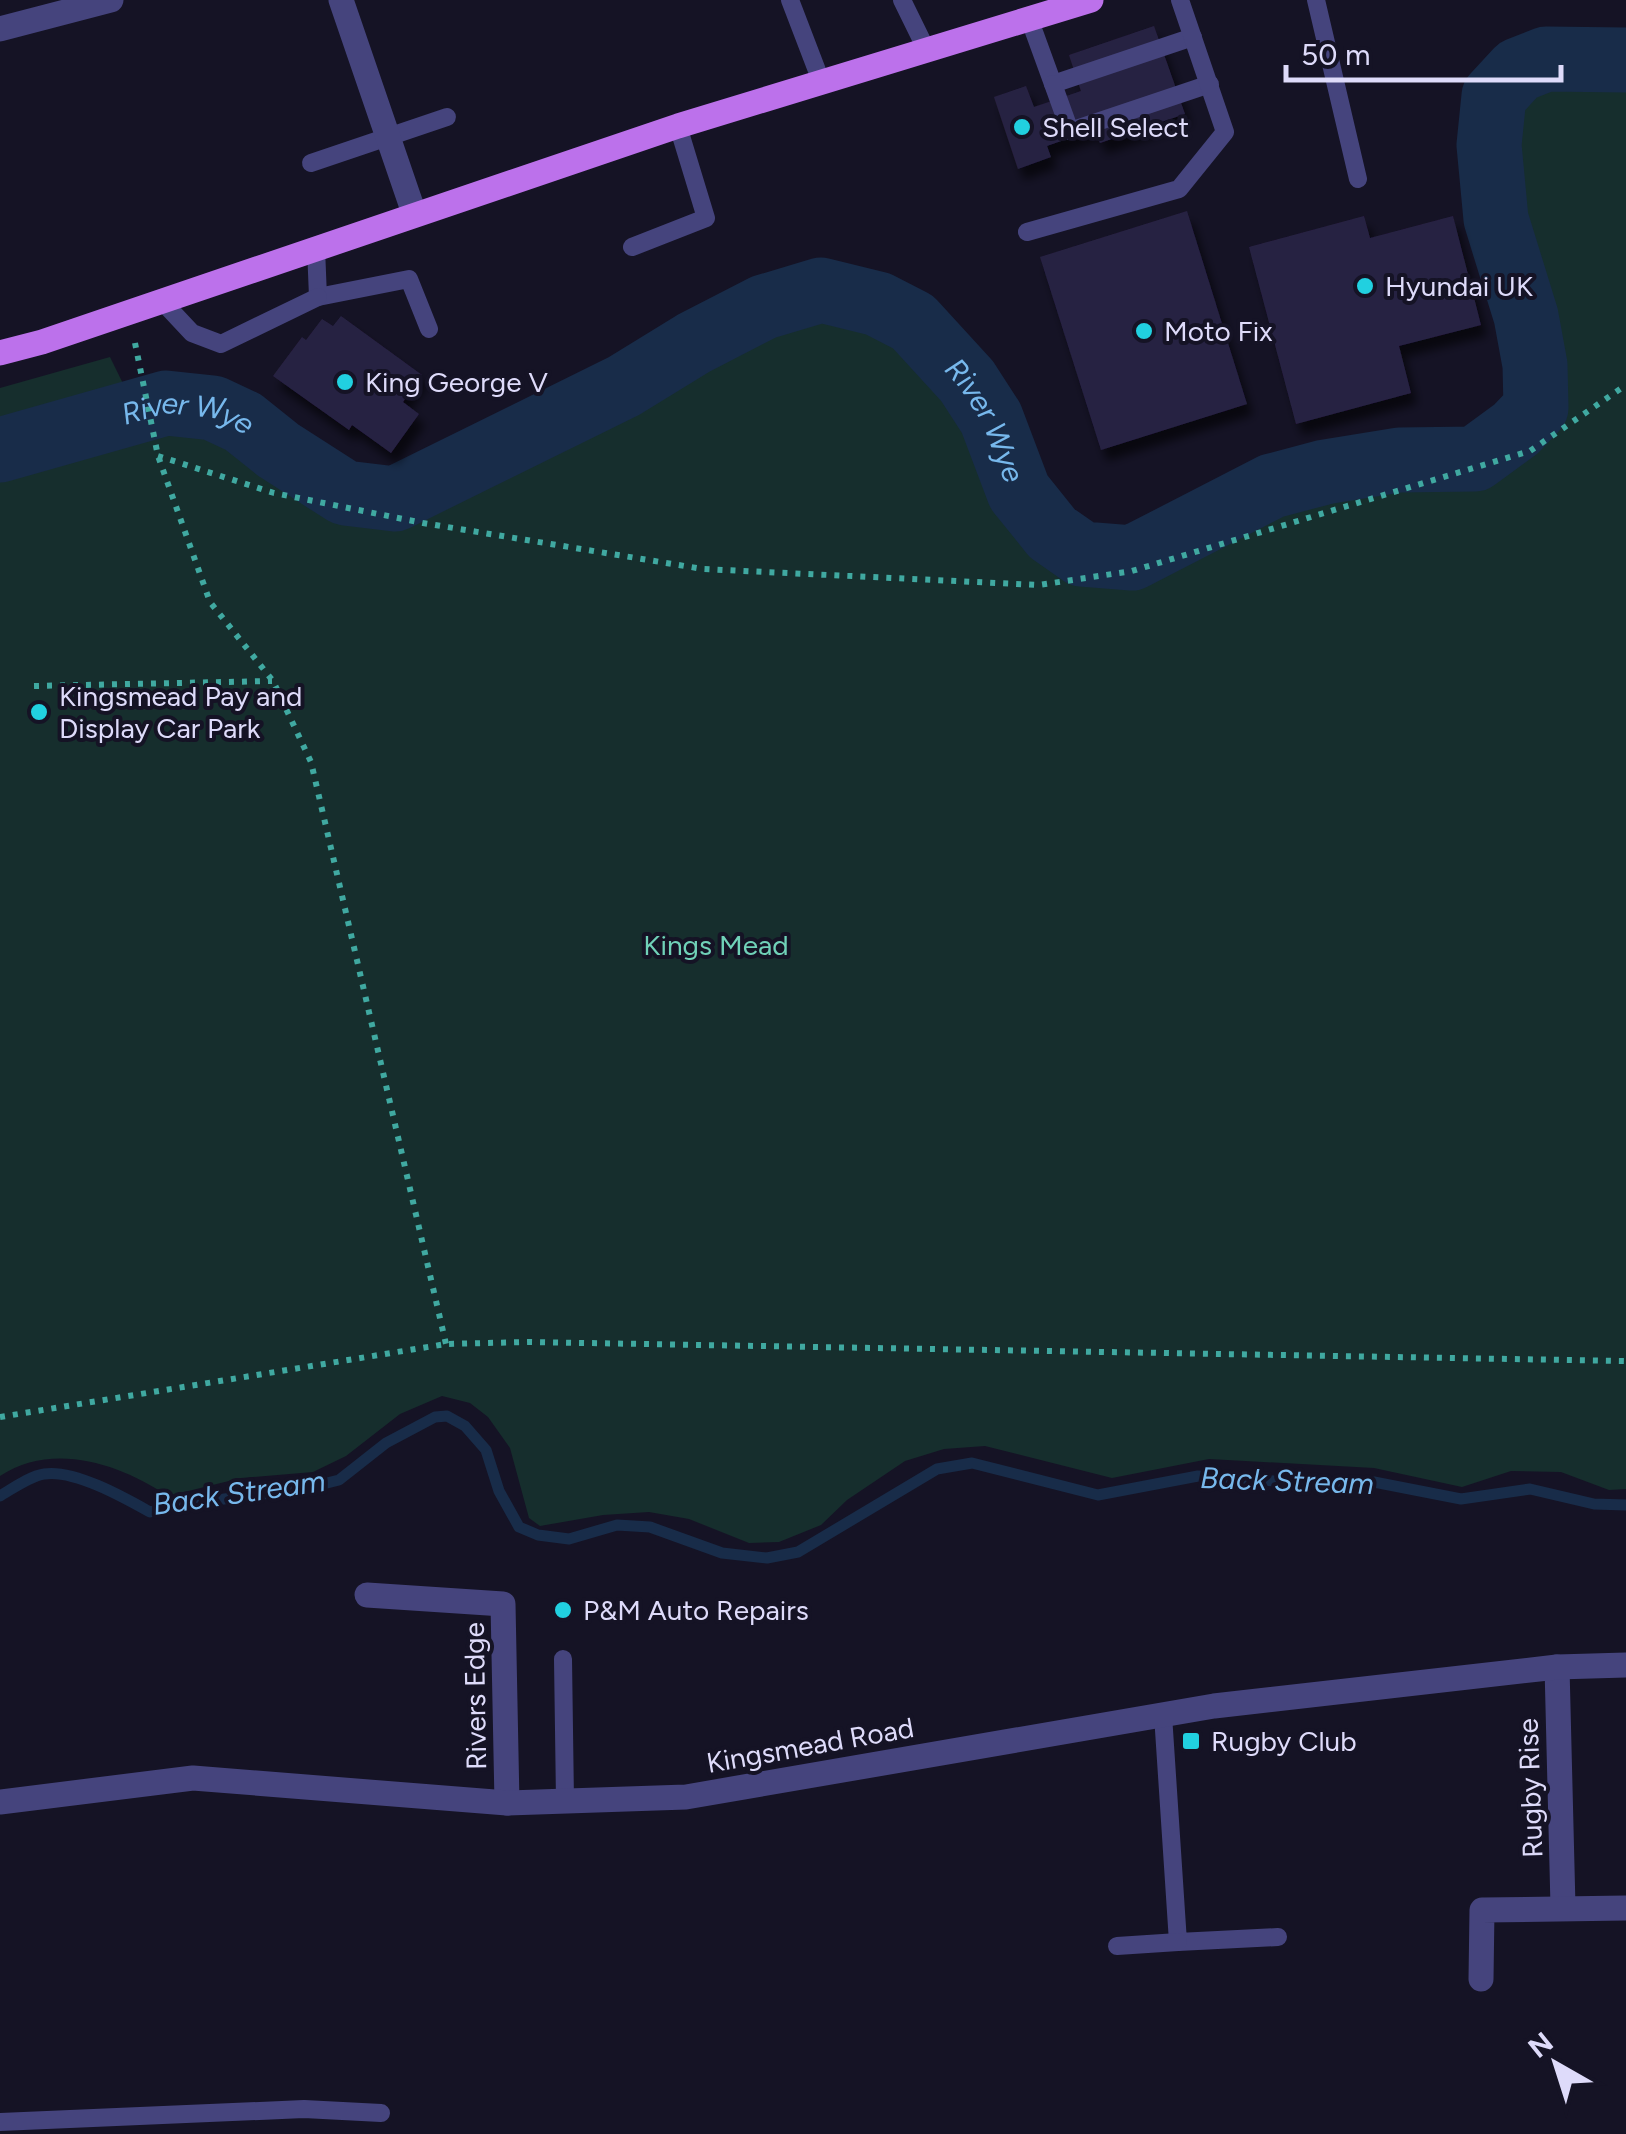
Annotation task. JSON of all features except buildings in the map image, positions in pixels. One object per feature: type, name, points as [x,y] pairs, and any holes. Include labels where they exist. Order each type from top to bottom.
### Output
[{"type":"main road","points":[[0,354],[678,126],[1092,0]]},
{"type":"street","points":[[0,29],[110,0]]},
{"type":"street","points":[[341,0],[414,214]]},
{"type":"street","name":"Rivers Edge","points":[[367,1595],[503,1604],[507,1803]]},
{"type":"street","name":"Kingsmead Road","points":[[0,1802],[193,1778],[507,1803],[686,1797],[1214,1706],[1557,1668],[1626,1665]]},
{"type":"street","name":"Rugby Rise","points":[[1557,1668],[1563,1907]]},
{"type":"street","points":[[1481,1979],[1482,1910],[1626,1908]]},
{"type":"lane","points":[[790,0],[821,81]]},
{"type":"lane","points":[[902,0],[926,50]]},
{"type":"lane","points":[[1027,232],[1179,188],[1225,132],[1180,0]]},
{"type":"lane","points":[[1316,0],[1358,180]]},
{"type":"lane","points":[[1029,18],[1070,131],[1210,84]]},
{"type":"lane","points":[[1053,84],[1193,37]]},
{"type":"lane","points":[[311,163],[446,117]]},
{"type":"lane","points":[[632,246],[706,218],[678,126]]},
{"type":"lane","points":[[316,248],[318,297]]},
{"type":"lane","points":[[162,302],[192,333],[221,344],[318,297],[408,278],[430,329]]},
{"type":"lane","points":[[563,1659],[565,1801]]},
{"type":"lane","points":[[1163,1715],[1178,1942]]},
{"type":"lane","points":[[1117,1946],[1278,1937]]},
{"type":"lane","points":[[0,2122],[304,2108],[381,2114]]},
{"type":"path","points":[[140,367],[158,456],[210,602],[273,681],[311,762],[446,1344]]},
{"type":"path","points":[[158,456],[274,493],[702,569],[1040,585],[1132,571],[1530,451],[1626,385]]},
{"type":"path","points":[[34,686],[273,681]]},
{"type":"path","points":[[0,1416],[446,1344],[1626,1361]]},
{"type":"green space","name":"Kings Mead","points":[[1573,63],[1626,69],[1626,1489],[1609,1490],[1561,1472],[1511,1471],[1462,1487],[1374,1468],[1209,1459],[1112,1478],[985,1446],[944,1449],[905,1461],[847,1500],[821,1525],[779,1542],[749,1543],[689,1519],[649,1512],[540,1526],[529,1518],[510,1448],[488,1417],[470,1403],[442,1396],[400,1414],[346,1456],[313,1472],[241,1478],[168,1496],[129,1474],[86,1461],[42,1460],[20,1465],[0,1476],[0,465],[66,442],[187,416],[240,437],[324,501],[367,513],[410,508],[526,457],[726,334],[789,308],[832,305],[871,321],[927,362],[970,407],[1022,522],[1060,551],[1097,567],[1147,560],[1253,504],[1328,482],[1406,468],[1473,466],[1507,456],[1537,421],[1552,378],[1548,335],[1523,275],[1509,214],[1504,104],[1530,70]]},
{"type":"green space","points":[[110,357],[131,400],[0,429],[0,388]]},
{"type":"waterway","name":"River Wye","points":[[0,450],[166,403],[213,408],[243,422],[345,493],[395,499],[624,386],[694,343],[764,307],[821,290],[878,304],[913,322],[967,381],[991,418],[1019,492],[1052,533],[1082,554],[1132,558],[1272,486],[1325,472],[1399,460],[1475,459],[1516,429],[1536,408],[1535,365],[1526,316],[1496,219],[1489,145],[1494,96],[1518,70],[1546,59],[1626,60]]},
{"type":"waterway","name":"Back Stream","points":[[0,1496],[44,1474],[70,1476],[99,1486],[150,1512],[303,1489],[339,1480],[386,1443],[435,1417],[447,1416],[465,1426],[486,1450],[499,1491],[519,1527],[538,1535],[569,1539],[617,1525],[650,1527],[722,1553],[767,1558],[798,1552],[937,1469],[972,1463],[1098,1495],[1198,1476],[1305,1483],[1374,1482],[1461,1499],[1530,1489],[1594,1504],[1626,1505]]},
{"type":"place","name":"Shell Select","points":[[1022,127]]},
{"type":"place","name":"Hyundai UK","points":[[1365,286]]},
{"type":"place","name":"Moto Fix","points":[[1144,331]]},
{"type":"place","name":"King George V","points":[[345,382]]},
{"type":"place","name":"Kingsmead Pay and Display Car Park","points":[[39,712]]},
{"type":"place","name":"P&M Auto Repairs","points":[[563,1610]]},
{"type":"place","name":"Rugby Club","points":[[1191,1741]]}]
